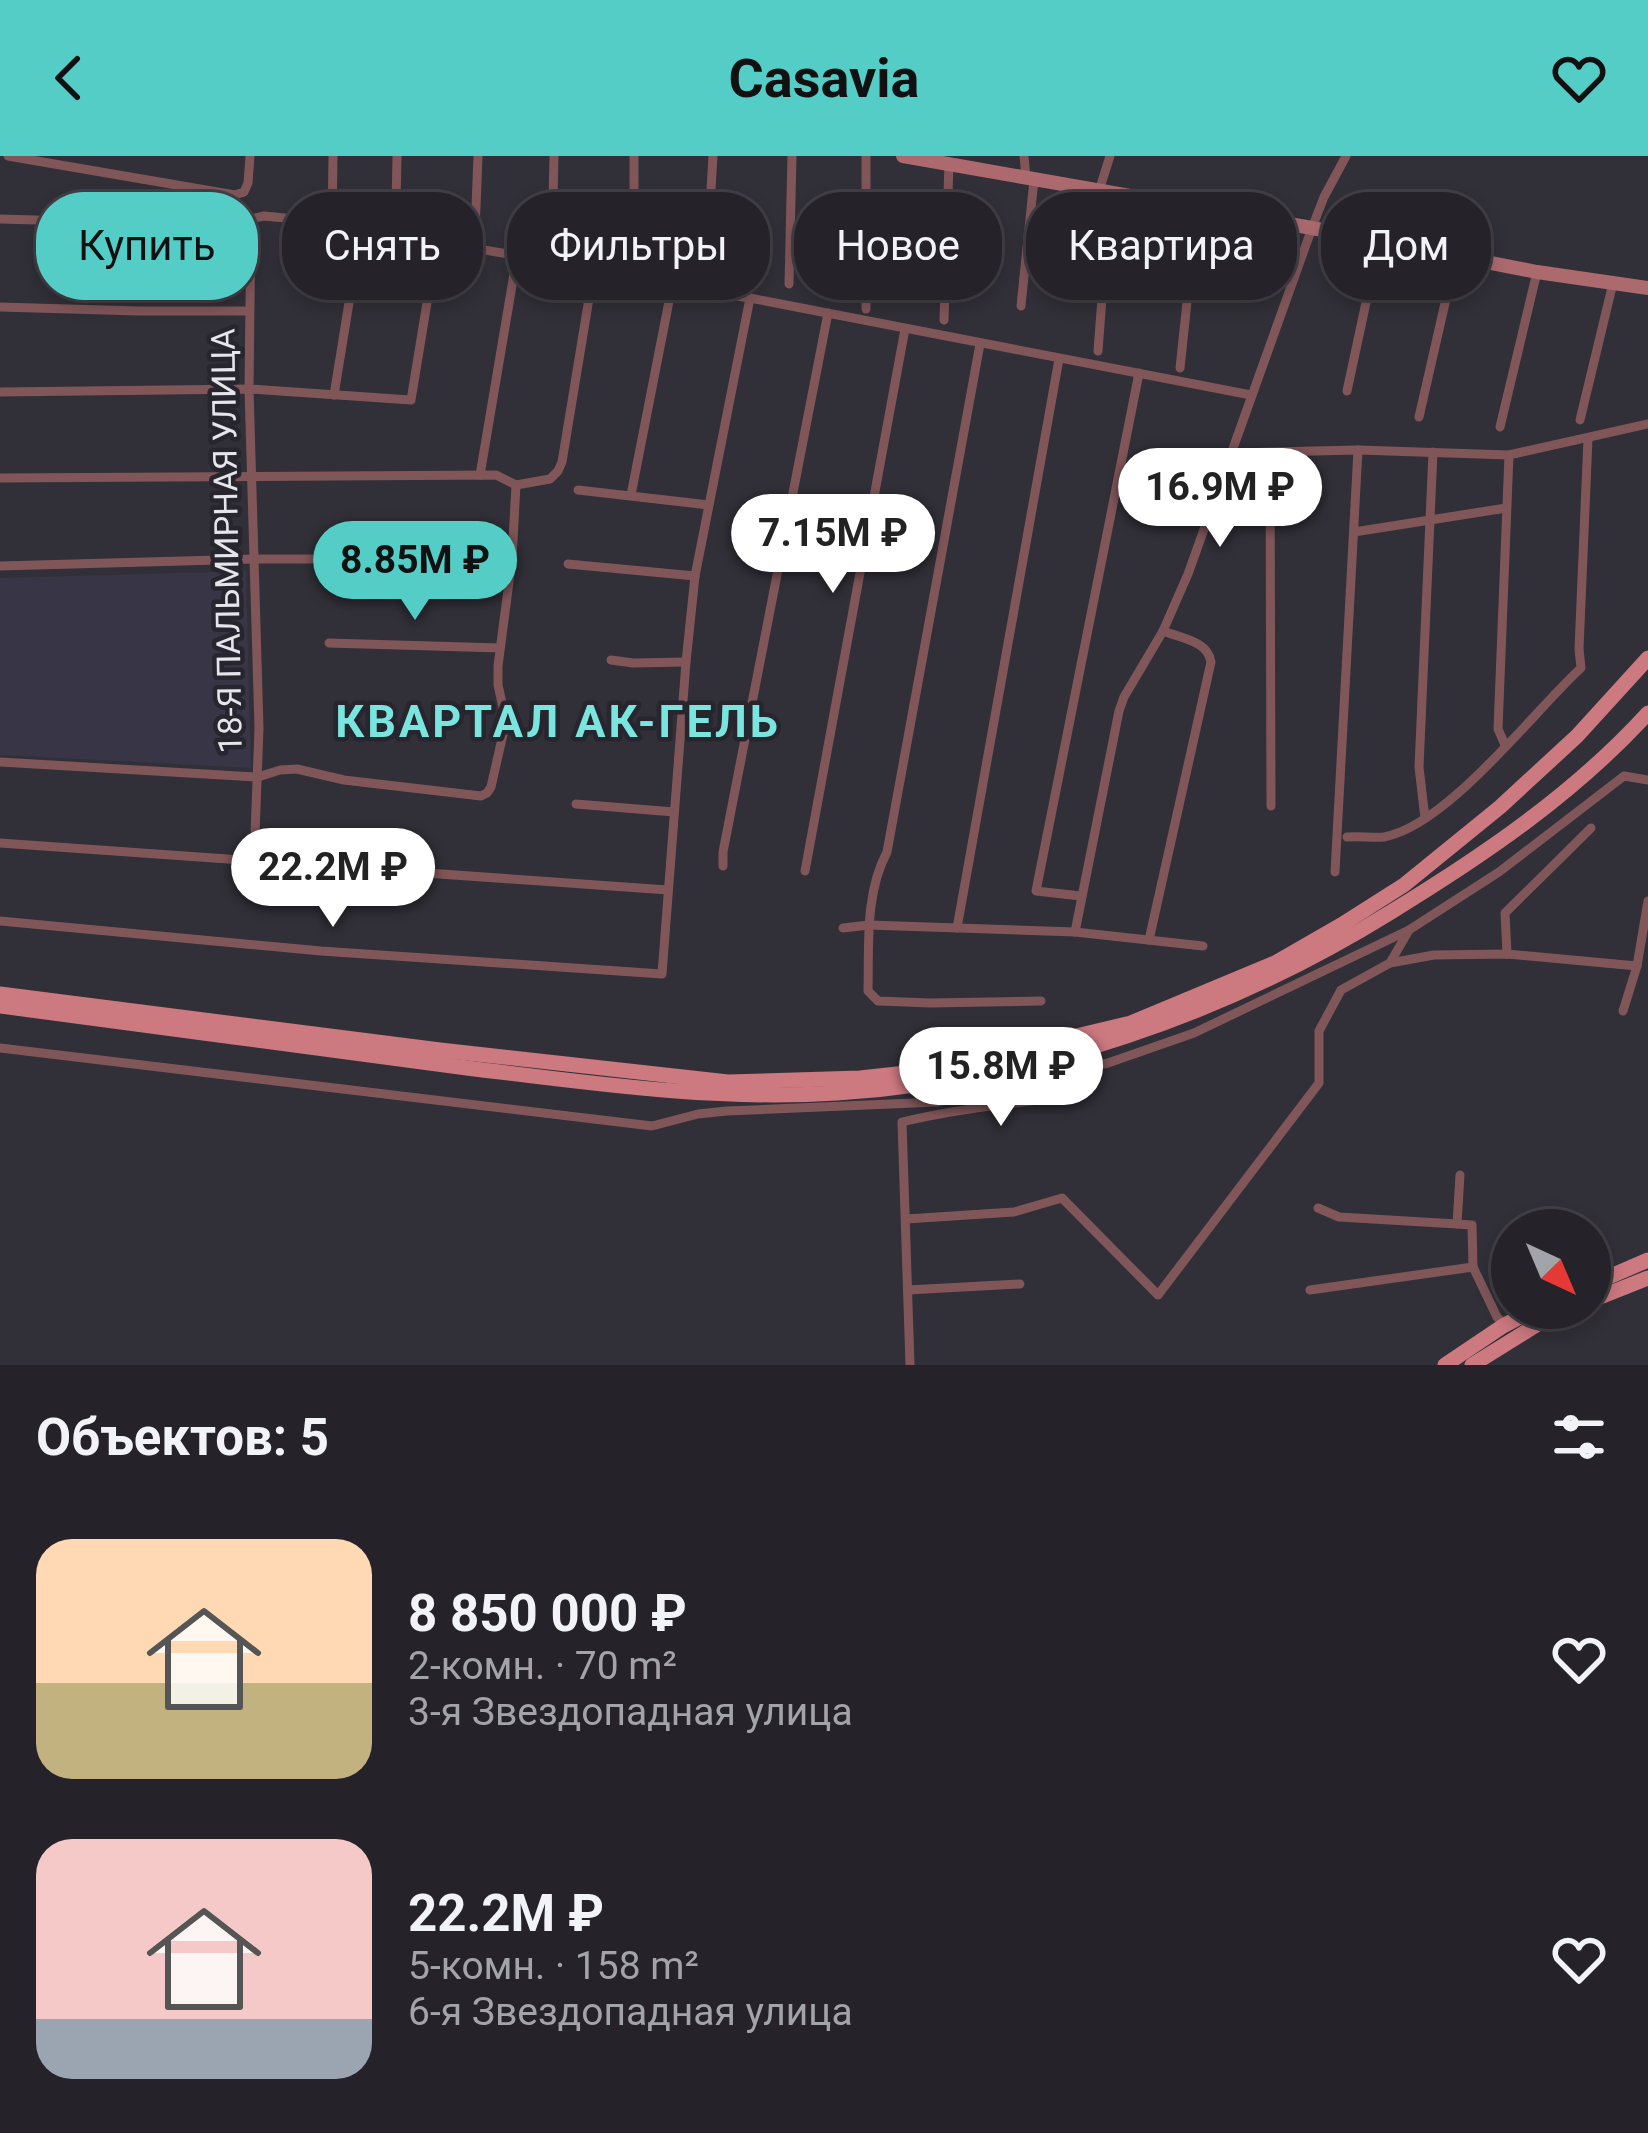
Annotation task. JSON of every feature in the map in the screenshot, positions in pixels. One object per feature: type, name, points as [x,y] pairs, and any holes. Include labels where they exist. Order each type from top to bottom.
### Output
[{"type":"main road","points":[[0,994],[728,1082],[860,1078],[934,1070],[1131,1023],[1275,963],[1308,944],[1404,885],[1500,807],[1577,736],[1648,658]]},
{"type":"main road","points":[[0,1006],[677,1093],[836,1093],[952,1079],[1118,1040],[1217,1003],[1319,955],[1539,814],[1648,713]]},
{"type":"main road","points":[[1611,1287],[1648,1260]]},
{"type":"main road","points":[[1611,1282],[1648,1278]]},
{"type":"main road","points":[[1445,1365],[1499,1329]]},
{"type":"main road","points":[[1472,1365],[1533,1329]]},
{"type":"street","points":[[8,156],[235,195],[244,192],[248,183],[250,156]]},
{"type":"street","points":[[332,192],[333,156]]},
{"type":"street","points":[[396,192],[397,156]]},
{"type":"street","points":[[477,192],[478,156]]},
{"type":"street","points":[[553,192],[554,156]]},
{"type":"street","points":[[634,156],[634,192]]},
{"type":"street","points":[[711,192],[713,156]]},
{"type":"street","points":[[789,284],[792,156]]},
{"type":"street","points":[[866,156],[866,309]]},
{"type":"street","points":[[903,156],[1110,192]]},
{"type":"street","points":[[1021,306],[1030,179],[1024,156]]},
{"type":"street","points":[[1098,351],[1110,156]]},
{"type":"street","points":[[1075,932],[1119,711],[1163,632],[1312,228],[1346,156]]},
{"type":"street","points":[[944,160],[944,320]]},
{"type":"street","points":[[0,219],[36,220]]},
{"type":"street","points":[[1297,226],[1321,230]]},
{"type":"street","points":[[1491,262],[1648,288]]},
{"type":"street","points":[[1500,427],[1538,272]]},
{"type":"street","points":[[1580,420],[1613,283]]},
{"type":"street","name":"18-Я ПАЛЬМИРНАЯ УЛИЦА","points":[[249,300],[258,777],[254,860]]},
{"type":"street","points":[[334,395],[350,300]]},
{"type":"street","points":[[0,392],[249,389],[412,400],[428,300]]},
{"type":"street","points":[[480,475],[510,300]]},
{"type":"street","points":[[0,478],[496,475],[516,484],[550,478],[562,462],[589,300]]},
{"type":"street","points":[[631,495],[669,300]]},
{"type":"street","points":[[0,921],[321,951],[662,974],[695,576],[750,300]]},
{"type":"street","points":[[760,300],[1251,395]]},
{"type":"street","points":[[1180,368],[1187,300]]},
{"type":"street","points":[[1347,391],[1367,300]]},
{"type":"street","points":[[1419,417],[1446,300]]},
{"type":"street","points":[[0,307],[249,311]]},
{"type":"street","points":[[724,866],[722,852],[828,313]]},
{"type":"street","points":[[805,871],[905,328]]},
{"type":"street","points":[[980,344],[886,852],[876,872],[868,991],[878,1001],[930,1004],[1041,1000]]},
{"type":"street","points":[[957,928],[1059,359]]},
{"type":"street","points":[[1081,896],[1036,891],[1139,373]]},
{"type":"street","points":[[1232,453],[1358,450],[1508,455],[1648,424]]},
{"type":"street","points":[[1347,837],[1382,837],[1425,818],[1468,785],[1581,668],[1588,439]]},
{"type":"street","points":[[1335,872],[1358,450]]},
{"type":"street","points":[[1425,818],[1419,767],[1433,452]]},
{"type":"street","points":[[1270,454],[1270,806]]},
{"type":"street","points":[[1504,745],[1498,729],[1508,455]]},
{"type":"street","points":[[0,762],[258,777],[297,769],[344,780],[487,793],[506,722],[498,685],[516,484]]},
{"type":"street","points":[[578,490],[709,505]]},
{"type":"street","points":[[1354,532],[1506,508]]},
{"type":"street","points":[[0,566],[512,559]]},
{"type":"street","points":[[568,564],[695,576]]},
{"type":"street","points":[[1149,940],[1211,662],[1203,646],[1163,632]]},
{"type":"street","points":[[329,644],[500,648]]},
{"type":"street","points":[[610,660],[686,662]]},
{"type":"street","points":[[0,1048],[652,1126],[698,1114],[937,1102],[1108,1063],[1194,1033],[1409,930],[1499,872],[1624,776],[1648,780]]},
{"type":"street","points":[[576,804],[674,812]]},
{"type":"street","points":[[1507,954],[1505,913],[1591,828]]},
{"type":"street","points":[[0,843],[668,890]]},
{"type":"street","points":[[1623,1011],[1637,966],[1648,901]]},
{"type":"street","points":[[844,928],[1075,932],[1203,946]]},
{"type":"street","points":[[1390,963],[1409,930]]},
{"type":"street","points":[[906,1219],[1014,1212],[1062,1198],[1158,1295],[1319,1083],[1319,1031],[1341,990],[1390,963],[1434,955],[1507,954],[1637,966]]},
{"type":"street","points":[[910,1365],[902,1122],[954,1110],[1078,1095]]},
{"type":"street","points":[[1457,1223],[1460,1175]]},
{"type":"street","points":[[1318,1208],[1340,1217],[1472,1225],[1473,1267],[1491,1304]]},
{"type":"street","points":[[1310,1290],[1473,1267]]},
{"type":"street","points":[[908,1290],[1020,1284]]},
{"type":"shaded area","points":[[246,571],[251,768],[0,755],[0,578]]},
{"type":"district","name":"КВАРТАЛ АК-ГЕЛЬ","points":[[558,721]]}]
